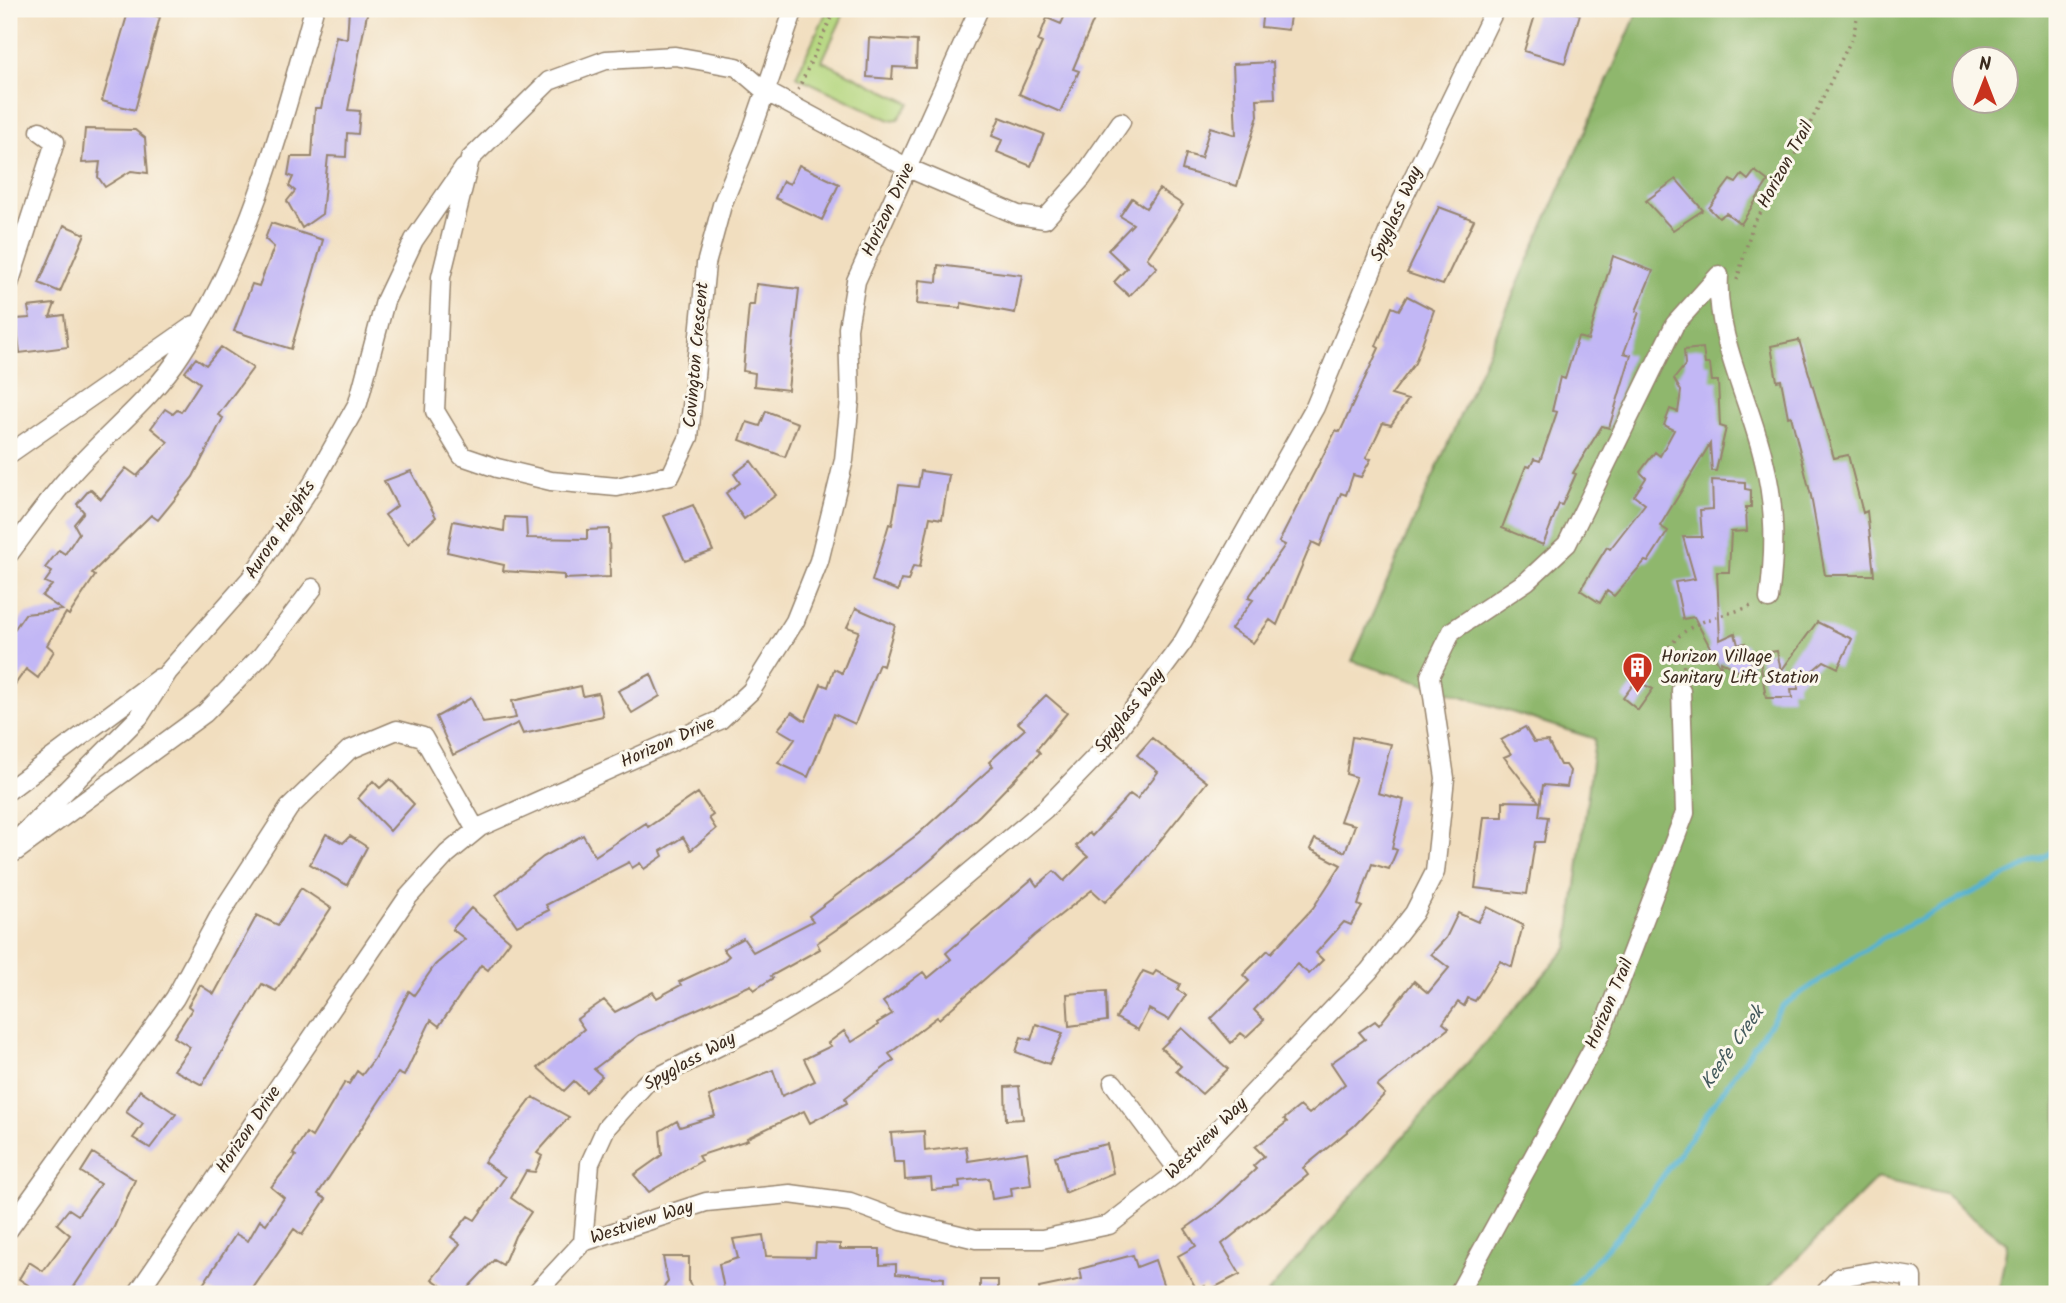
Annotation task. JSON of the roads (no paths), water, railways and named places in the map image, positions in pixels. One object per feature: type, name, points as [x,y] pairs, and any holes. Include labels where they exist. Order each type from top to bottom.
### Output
[{"type":"street","points":[[9,554],[67,479],[181,355],[226,275],[257,202],[314,9]]},
{"type":"street","name":"Covington Crescent","points":[[470,159],[441,277],[435,411],[462,456],[551,481],[617,487],[670,475],[689,438],[706,264],[722,205],[794,9]]},
{"type":"street","name":"Horizon Drive","points":[[137,1294],[408,897],[447,854],[476,830],[720,720],[751,691],[794,621],[819,561],[844,460],[850,400],[848,328],[856,281],[979,9]]},
{"type":"street","name":"Spyglass Way","points":[[583,1242],[590,1163],[606,1128],[646,1083],[765,1023],[822,988],[916,918],[1045,808],[1096,755],[1183,642],[1315,407],[1396,213],[1494,9]]},
{"type":"street","points":[[470,159],[549,81],[606,60],[675,56],[737,67],[765,91],[908,168],[1018,215],[1045,219],[1082,178],[1121,122]]},
{"type":"street","points":[[9,284],[55,142],[40,131]]},
{"type":"street","name":"Aurora Heights","points":[[9,848],[139,717],[168,672],[251,578],[313,483],[358,402],[385,302],[414,240],[470,159]]},
{"type":"street","name":"Westview Way","points":[[535,1294],[583,1242],[706,1202],[790,1194],[850,1202],[902,1220],[976,1239],[1042,1239],[1109,1225],[1179,1171],[1369,971],[1415,914],[1435,872],[1446,778],[1430,677],[1452,631],[1527,581],[1567,544],[1675,324],[1719,275],[1717,304],[1765,462],[1775,545],[1769,599]]},
{"type":"street","points":[[9,454],[200,321]]},
{"type":"street","points":[[9,856],[205,713],[262,655],[313,588]]},
{"type":"street","points":[[9,790],[168,672]]},
{"type":"street","name":"Horizon Trail","points":[[1458,1294],[1600,1035],[1685,813],[1681,690]]},
{"type":"street","points":[[9,1229],[169,1008],[221,914],[289,808],[349,750],[397,730],[423,737],[476,830]]},
{"type":"street","points":[[1113,1083],[1179,1171]]},
{"type":"street","points":[[1824,1294],[1840,1277],[1875,1271],[1912,1277],[1912,1294]]},
{"type":"waterway","name":"Keefe Creek","points":[[1565,1294],[1632,1220],[1783,1005],[1883,938],[2049,854],[2057,845]]},
{"type":"place","name":"Horizon Village Sanitary Lift Station","points":[[1638,694]]}]
